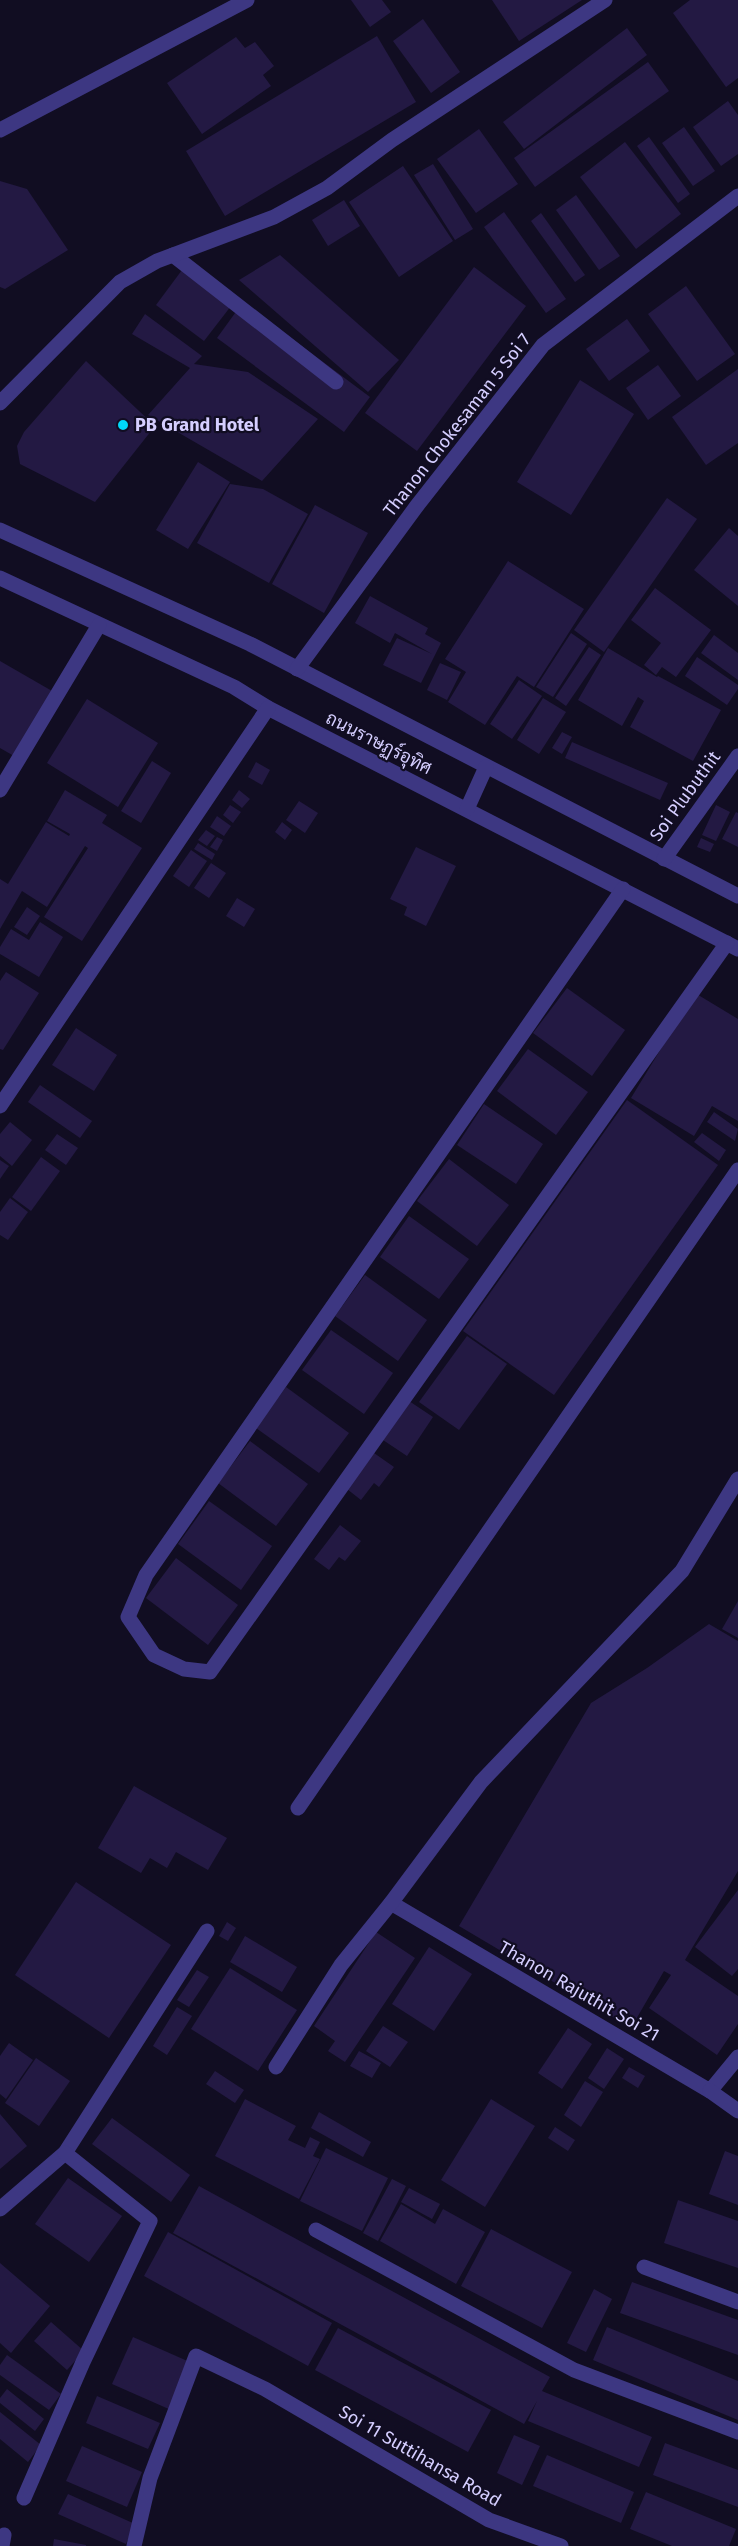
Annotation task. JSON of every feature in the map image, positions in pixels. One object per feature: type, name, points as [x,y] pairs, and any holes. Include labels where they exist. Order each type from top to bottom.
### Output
[{"type":"street","points":[[0,130],[247,0]]},
{"type":"street","points":[[0,403],[120,282],[158,261],[274,217],[327,188],[392,140],[605,0]]},
{"type":"street","name":"Thanon Chokesaman 5 Soi 7","points":[[297,669],[416,507],[543,345],[738,196]]},
{"type":"street","points":[[173,255],[336,382]]},
{"type":"street","name":"ถนนราษฏร์อุทิศ","points":[[0,530],[239,639],[738,896]]},
{"type":"street","name":"ถนนราษฏร์อุทิศ","points":[[0,578],[234,687],[268,708],[732,946]]},
{"type":"street","points":[[0,790],[99,625]]},
{"type":"street","points":[[0,1106],[268,708]]},
{"type":"street","name":"Soi Plubuthit","points":[[664,859],[738,756]]},
{"type":"street","points":[[467,809],[486,767]]},
{"type":"street","points":[[623,889],[146,1575],[128,1617],[154,1655],[184,1669],[210,1672],[732,946]]},
{"type":"street","points":[[298,1808],[738,1170]]},
{"type":"street","points":[[276,2067],[341,1965],[391,1903],[481,1782],[682,1571],[738,1479]]},
{"type":"street","name":"Thanon Rajuthit Soi 21","points":[[391,1903],[710,2091],[738,2111]]},
{"type":"street","points":[[0,2208],[64,2153],[207,1931]]},
{"type":"street","points":[[710,2091],[738,2057]]},
{"type":"street","points":[[24,2498],[83,2362],[150,2221],[64,2153]]},
{"type":"street","points":[[316,2230],[574,2370],[738,2432]]},
{"type":"street","points":[[644,2267],[738,2302]]},
{"type":"street","name":"Soi 11 Suttihansa Road","points":[[134,2546],[150,2478],[196,2356],[266,2389],[489,2520],[561,2546]]},
{"type":"building","points":[[351,0],[382,0],[391,12],[370,27]]},
{"type":"building","points":[[492,0],[582,0],[519,41]]},
{"type":"building","points":[[690,0],[738,0],[738,78],[726,87],[673,13]]},
{"type":"building","points":[[423,19],[460,72],[431,93],[393,41]]},
{"type":"building","points":[[627,28],[647,55],[524,149],[503,122]]},
{"type":"building","points":[[377,36],[416,102],[225,216],[186,151]]},
{"type":"building","points":[[236,37],[245,48],[255,42],[274,66],[263,75],[271,86],[202,134],[167,83]]},
{"type":"building","points":[[648,62],[669,91],[535,187],[514,158]]},
{"type":"building","points":[[728,101],[738,115],[738,154],[721,166],[693,127]]},
{"type":"building","points":[[684,127],[715,171],[693,186],[662,143]]},
{"type":"building","points":[[479,129],[518,184],[476,213],[437,159]]},
{"type":"building","points":[[649,137],[690,194],[678,203],[637,146]]},
{"type":"building","points":[[625,142],[681,214],[636,249],[580,177]]},
{"type":"building","points":[[433,164],[473,229],[455,240],[414,175]]},
{"type":"building","points":[[403,166],[453,241],[399,277],[349,202]]},
{"type":"building","points":[[0,181],[27,189],[68,250],[5,289],[0,287]]},
{"type":"building","points":[[576,195],[620,256],[599,270],[556,210]]},
{"type":"building","points":[[344,200],[360,226],[328,246],[312,220]]},
{"type":"building","points":[[504,212],[566,299],[546,313],[484,227]]},
{"type":"building","points":[[541,213],[585,275],[575,282],[531,221]]},
{"type":"building","points":[[280,255],[399,360],[368,392],[239,280]]},
{"type":"building","points":[[474,267],[526,306],[417,451],[365,413]]},
{"type":"building","points":[[182,270],[231,306],[204,341],[156,305]]},
{"type":"building","points":[[686,286],[735,354],[697,381],[648,314]]},
{"type":"building","points":[[243,302],[370,397],[344,432],[217,338]]},
{"type":"building","points":[[145,314],[202,356],[194,364],[248,372],[318,419],[262,481],[148,415],[190,368],[132,334]]},
{"type":"building","points":[[627,319],[650,351],[609,381],[586,349]]},
{"type":"building","points":[[86,361],[155,426],[95,502],[20,464],[17,446],[24,432]]},
{"type":"building","points":[[658,365],[681,396],[648,420],[626,388]]},
{"type":"building","points":[[738,369],[738,443],[706,465],[672,417]]},
{"type":"building","points":[[580,380],[634,414],[571,515],[517,482]]},
{"type":"building","points":[[198,462],[230,482],[188,549],[156,530]]},
{"type":"building","points":[[230,484],[263,489],[308,514],[269,583],[197,543]]},
{"type":"building","points":[[667,498],[697,519],[604,652],[574,630]]},
{"type":"building","points":[[315,505],[368,533],[324,613],[272,584]]},
{"type":"building","points":[[729,528],[738,536],[738,606],[694,570]]},
{"type":"building","points":[[508,561],[584,609],[534,687],[517,676],[485,725],[448,702],[466,672],[445,659]]},
{"type":"building","points":[[655,588],[711,630],[676,677],[662,667],[656,675],[644,665],[661,643],[631,620]]},
{"type":"building","points":[[370,596],[428,628],[425,634],[441,643],[421,683],[383,665],[397,638],[432,654],[395,633],[390,643],[355,623]]},
{"type":"building","points":[[571,633],[587,644],[553,697],[536,687]]},
{"type":"building","points":[[714,635],[738,653],[738,680],[701,653]]},
{"type":"building","points":[[589,647],[601,655],[566,706],[555,698]]},
{"type":"building","points":[[608,648],[657,677],[721,710],[693,761],[630,727],[644,701],[638,697],[622,726],[578,700]]},
{"type":"building","points":[[697,657],[738,685],[738,689],[727,705],[685,676]]},
{"type":"building","points":[[0,661],[59,695],[21,760],[0,748]]},
{"type":"building","points":[[440,663],[461,672],[447,700],[427,690]]},
{"type":"building","points":[[519,680],[542,696],[512,739],[490,724]]},
{"type":"building","points":[[543,698],[566,712],[539,754],[517,740]]},
{"type":"building","points":[[87,699],[158,743],[118,807],[47,763]]},
{"type":"building","points":[[562,732],[572,737],[562,754],[552,748]]},
{"type":"building","points":[[572,742],[668,783],[660,800],[565,758]]},
{"type":"building","points":[[152,761],[171,773],[141,823],[121,811]]},
{"type":"building","points":[[256,762],[270,770],[262,785],[248,777]]},
{"type":"building","points":[[65,790],[107,815],[102,823],[142,848],[82,941],[44,917],[88,848],[85,846],[47,907],[22,891],[0,929],[0,879],[8,884],[46,822],[69,836],[70,834],[47,821]]},
{"type":"building","points":[[239,790],[250,799],[242,808],[232,800]]},
{"type":"building","points":[[299,801],[318,813],[305,833],[286,820]]},
{"type":"building","points":[[230,805],[241,812],[233,823],[223,815]]},
{"type":"building","points":[[716,805],[730,812],[716,841],[702,835]]},
{"type":"building","points":[[736,812],[738,813],[738,847],[722,839]]},
{"type":"building","points":[[217,816],[231,826],[224,836],[210,827]]},
{"type":"building","points":[[282,822],[292,830],[285,840],[275,832]]},
{"type":"building","points":[[206,830],[215,836],[207,846],[198,840]]},
{"type":"building","points":[[217,837],[223,840],[217,851],[210,847]]},
{"type":"building","points":[[701,838],[714,844],[710,852],[697,847]]},
{"type":"building","points":[[198,843],[215,854],[212,860],[194,849]]},
{"type":"building","points":[[416,847],[456,866],[426,926],[404,915],[407,907],[390,899]]},
{"type":"building","points":[[191,850],[207,861],[189,887],[173,876]]},
{"type":"building","points":[[211,863],[226,873],[209,898],[194,888]]},
{"type":"building","points":[[237,898],[255,909],[244,927],[226,916]]},
{"type":"building","points":[[27,907],[40,916],[27,935],[14,927]]},
{"type":"building","points":[[40,922],[63,937],[39,977],[0,954],[0,947],[11,929],[29,940]]},
{"type":"building","points":[[6,972],[39,993],[3,1050],[0,1049],[0,981]]},
{"type":"building","points":[[567,988],[625,1030],[592,1076],[533,1033]]},
{"type":"building","points":[[695,993],[738,1019],[738,1121],[712,1106],[694,1136],[631,1098]]},
{"type":"building","points":[[76,1028],[117,1055],[94,1091],[52,1065]]},
{"type":"building","points":[[528,1049],[588,1092],[556,1135],[497,1091]]},
{"type":"building","points":[[40,1085],[92,1121],[80,1138],[28,1102]]},
{"type":"building","points":[[627,1100],[718,1165],[554,1395],[463,1331]]},
{"type":"building","points":[[484,1104],[543,1144],[516,1184],[457,1145]]},
{"type":"building","points":[[714,1112],[738,1129],[735,1141],[707,1122]]},
{"type":"building","points":[[10,1122],[32,1140],[12,1166],[0,1156],[0,1134]]},
{"type":"building","points":[[702,1133],[726,1150],[719,1161],[694,1142]]},
{"type":"building","points":[[57,1134],[78,1148],[66,1165],[45,1150]]},
{"type":"building","points":[[41,1157],[60,1171],[31,1211],[12,1197]]},
{"type":"building","points":[[449,1159],[509,1205],[477,1246],[417,1201]]},
{"type":"building","points":[[0,1160],[9,1166],[0,1179]]},
{"type":"building","points":[[10,1198],[28,1212],[8,1240],[0,1235],[0,1212]]},
{"type":"building","points":[[409,1216],[469,1259],[439,1299],[380,1257]]},
{"type":"building","points":[[365,1275],[427,1320],[398,1361],[335,1316]]},
{"type":"building","points":[[331,1330],[393,1373],[364,1414],[302,1370]]},
{"type":"building","points":[[467,1336],[507,1364],[459,1430],[419,1402]]},
{"type":"building","points":[[286,1387],[349,1433],[319,1473],[256,1428]]},
{"type":"building","points":[[406,1399],[433,1417],[407,1456],[380,1438]]},
{"type":"building","points":[[250,1441],[308,1484],[276,1526],[218,1483]]},
{"type":"building","points":[[374,1453],[394,1467],[379,1487],[374,1483],[361,1500],[347,1489]]},
{"type":"building","points":[[209,1501],[272,1546],[241,1590],[178,1544]]},
{"type":"building","points":[[340,1525],[361,1541],[345,1561],[339,1557],[329,1570],[314,1559]]},
{"type":"building","points":[[176,1558],[238,1605],[208,1645],[146,1598]]},
{"type":"building","points":[[738,1601],[738,1638],[722,1629]]},
{"type":"building","points":[[709,1624],[738,1641],[738,1871],[685,1960],[738,1996],[738,2024],[717,2055],[649,2008],[671,1975],[664,1971],[631,2028],[459,1926],[591,1703],[647,1668]]},
{"type":"building","points":[[134,1786],[227,1838],[208,1870],[176,1852],[167,1868],[150,1858],[141,1873],[98,1848]]},
{"type":"building","points":[[76,1882],[171,1945],[109,2038],[15,1975]]},
{"type":"building","points":[[738,1890],[738,1969],[732,1976],[695,1947]]},
{"type":"building","points":[[227,1922],[236,1928],[228,1941],[219,1936]]},
{"type":"building","points":[[376,1932],[415,1958],[345,2062],[328,2051],[335,2041],[314,2026]]},
{"type":"building","points":[[245,1936],[297,1967],[282,1992],[230,1962]]},
{"type":"building","points":[[429,1947],[472,1974],[434,2031],[392,2004]]},
{"type":"building","points":[[230,1968],[297,2010],[258,2071],[191,2029]]},
{"type":"building","points":[[197,1970],[209,1977],[189,2007],[177,2000]]},
{"type":"building","points":[[177,2007],[192,2016],[167,2055],[153,2046]]},
{"type":"building","points":[[383,2026],[408,2042],[390,2067],[366,2051]]},
{"type":"building","points":[[568,2028],[592,2044],[562,2089],[538,2073]]},
{"type":"building","points":[[9,2043],[33,2060],[6,2099],[0,2094],[0,2056]]},
{"type":"building","points":[[607,2048],[624,2059],[604,2089],[588,2078]]},
{"type":"building","points":[[359,2051],[381,2063],[372,2078],[350,2066]]},
{"type":"building","points":[[36,2058],[70,2081],[39,2126],[5,2103]]},
{"type":"building","points":[[629,2067],[645,2076],[638,2088],[622,2078]]},
{"type":"building","points":[[215,2071],[244,2090],[235,2103],[206,2084]]},
{"type":"building","points":[[585,2081],[603,2092],[581,2127],[564,2115]]},
{"type":"building","points":[[245,2099],[296,2126],[288,2140],[305,2148],[310,2137],[320,2142],[313,2156],[320,2159],[299,2199],[215,2156]]},
{"type":"building","points":[[491,2099],[535,2126],[485,2207],[441,2180]]},
{"type":"building","points":[[319,2112],[371,2142],[363,2157],[311,2128]]},
{"type":"building","points":[[0,2114],[27,2146],[0,2169]]},
{"type":"building","points":[[112,2118],[190,2175],[171,2202],[92,2144]]},
{"type":"building","points":[[555,2127],[575,2140],[568,2151],[548,2138]]},
{"type":"building","points":[[326,2148],[388,2178],[362,2231],[300,2201]]},
{"type":"building","points":[[725,2151],[738,2156],[738,2205],[709,2194]]},
{"type":"building","points":[[68,2178],[122,2216],[89,2262],[35,2224]]},
{"type":"building","points":[[392,2179],[406,2186],[378,2241],[363,2233]]},
{"type":"building","points":[[199,2186],[550,2377],[542,2391],[652,2437],[639,2467],[528,2421],[537,2401],[524,2424],[173,2233]]},
{"type":"building","points":[[409,2188],[440,2204],[432,2219],[401,2202]]},
{"type":"building","points":[[678,2200],[738,2221],[738,2268],[664,2243]]},
{"type":"building","points":[[401,2204],[435,2224],[443,2209],[485,2232],[456,2284],[380,2241]]},
{"type":"building","points":[[491,2229],[572,2272],[542,2328],[461,2286]]},
{"type":"building","points":[[168,2232],[332,2323],[308,2366],[144,2276]]},
{"type":"building","points":[[0,2263],[50,2306],[11,2353],[0,2343]]},
{"type":"building","points":[[632,2282],[738,2320],[738,2355],[620,2313]]},
{"type":"building","points":[[594,2289],[612,2299],[586,2352],[567,2343]]},
{"type":"building","points":[[51,2322],[84,2351],[67,2370],[34,2341]]},
{"type":"building","points":[[607,2327],[738,2381],[738,2420],[593,2360]]},
{"type":"building","points":[[338,2328],[491,2410],[468,2452],[315,2370]]},
{"type":"building","points":[[133,2337],[192,2363],[171,2410],[112,2384]]},
{"type":"building","points":[[7,2355],[61,2394],[49,2410],[0,2375],[0,2365]]},
{"type":"building","points":[[7,2389],[44,2419],[35,2431],[0,2403],[0,2398]]},
{"type":"building","points":[[97,2396],[160,2423],[148,2449],[86,2423]]},
{"type":"building","points":[[0,2412],[41,2445],[28,2462],[0,2439]]},
{"type":"building","points":[[514,2435],[540,2446],[522,2485],[497,2473]]},
{"type":"building","points":[[665,2443],[738,2470],[738,2507],[653,2475]]},
{"type":"building","points":[[82,2446],[142,2472],[127,2507],[66,2481]]},
{"type":"building","points":[[547,2455],[634,2492],[621,2523],[533,2486]]},
{"type":"building","points":[[646,2492],[736,2529],[729,2546],[672,2546],[630,2529]]},
{"type":"building","points":[[68,2494],[135,2524],[126,2544],[58,2514]]},
{"type":"building","points":[[54,2539],[86,2545],[86,2546],[53,2546]]},
{"type":"place","name":"PB Grand Hotel","points":[[123,425]]}]
